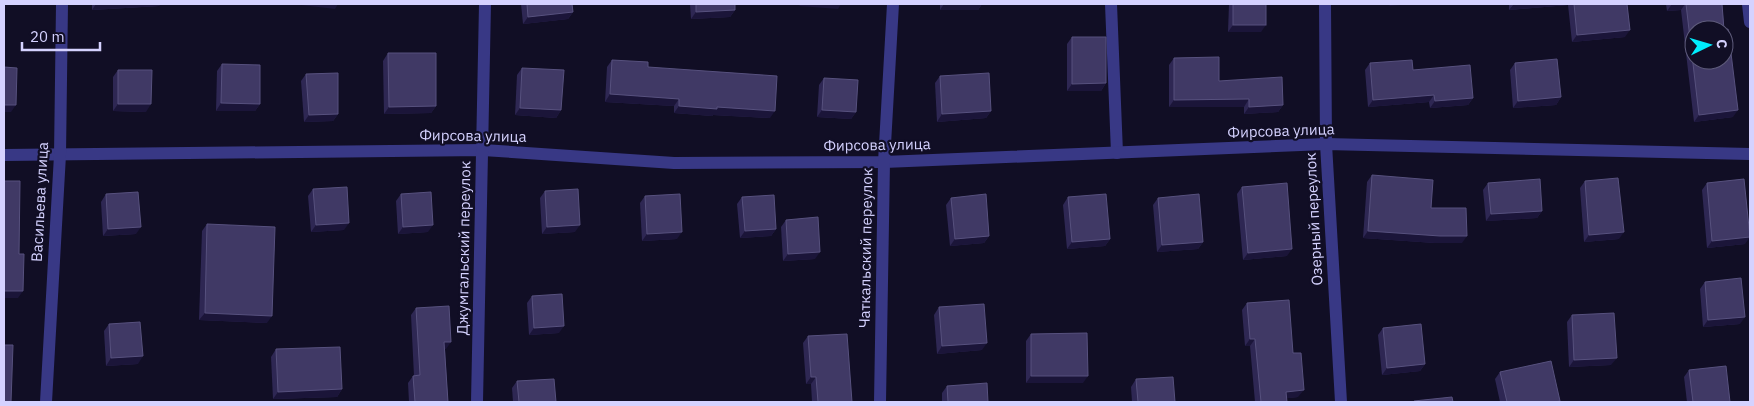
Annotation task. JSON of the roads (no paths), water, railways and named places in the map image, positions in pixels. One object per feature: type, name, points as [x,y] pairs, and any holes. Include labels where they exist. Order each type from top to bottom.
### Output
[{"type":"street","name":"Васильева улица","points":[[46,402],[60,155],[62,4]]},
{"type":"street","name":"Джумгальский переулок","points":[[477,402],[485,4]]},
{"type":"street","name":"Чаткальский переулок","points":[[880,402],[884,162],[892,4]]},
{"type":"street","points":[[1111,4],[1117,153]]},
{"type":"street","name":"Озерный переулок","points":[[1325,4],[1326,144],[1341,402]]},
{"type":"street","points":[[1748,4],[1750,22]]},
{"type":"street","name":"Фирсова улица","points":[[4,155],[483,150],[674,163],[884,162],[1326,144],[1750,154]]}]
